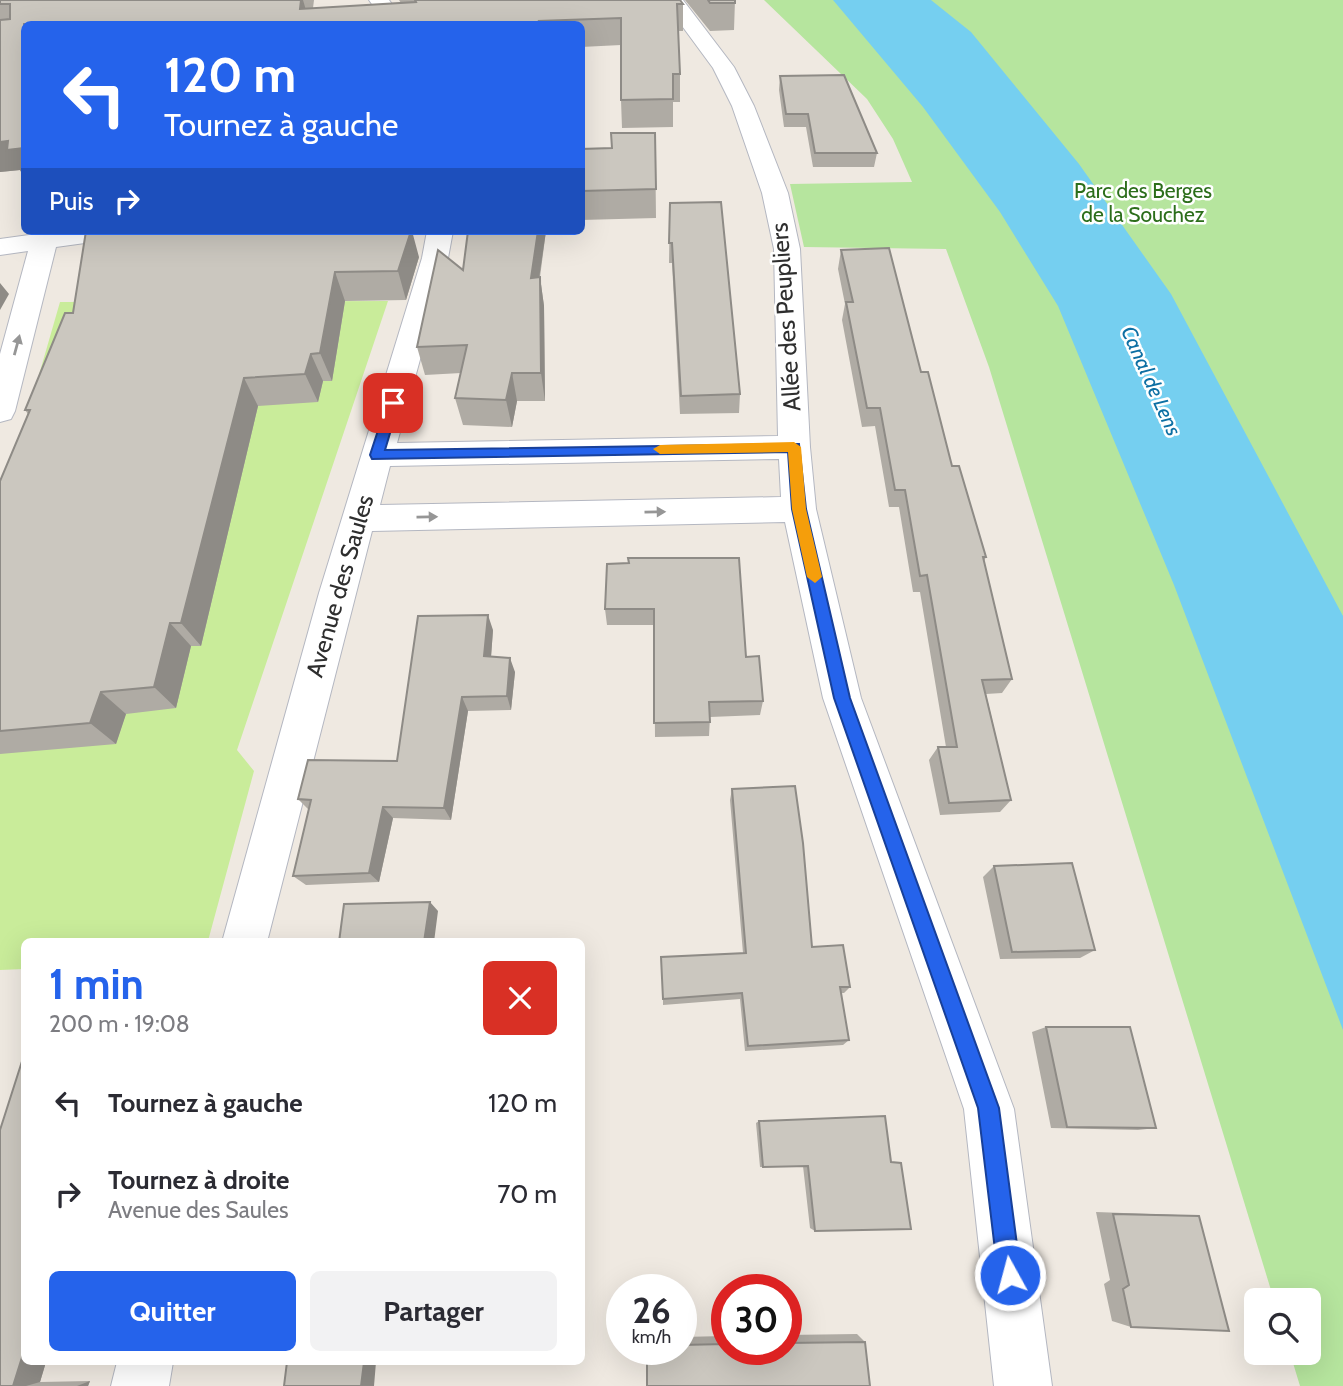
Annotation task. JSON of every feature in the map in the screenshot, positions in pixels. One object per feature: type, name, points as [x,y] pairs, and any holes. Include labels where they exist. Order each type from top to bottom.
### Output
[{"type":"street","name":"Allée des Peupliers","points":[[673,0],[723,67],[760,147],[775,193],[787,249],[794,447],[799,509],[842,698],[989,1108],[1024,1386]]},
{"type":"street","points":[[362,14],[388,12]]},
{"type":"street","points":[[0,247],[86,235]]},
{"type":"street","name":"Avenue des Saules","points":[[245,938],[288,769],[439,235]]},
{"type":"street","points":[[0,411],[44,241]]},
{"type":"street","points":[[377,455],[794,447]]},
{"type":"street","points":[[359,518],[799,509]]},
{"type":"street","points":[[140,1386],[144,1365]]},
{"type":"green space","name":"Parc des Berges de la Souchez","points":[[764,0],[1343,0],[1343,1386],[1300,1386],[1294,1365],[1321,1365],[1321,1288],[1270,1288],[989,367],[946,249],[804,247],[790,184],[912,182],[893,139],[867,99]]},
{"type":"green space","points":[[388,301],[237,750],[254,771],[209,938],[21,938],[21,969],[0,970],[0,510],[60,302]]},
{"type":"water","name":"Canal de Lens","points":[[833,0],[931,0],[971,32],[1079,164],[1171,294],[1343,616],[1343,1030],[1174,585],[1058,306],[1000,212],[923,107]]},
{"type":"building","points":[[0,0],[301,0],[300,9],[416,2],[415,0],[680,0],[683,4],[677,4],[680,74],[673,74],[673,99],[621,100],[621,18],[539,21],[21,21],[21,148],[7,150],[8,141],[0,142],[0,20],[10,19],[10,4],[0,4]]},
{"type":"building","points":[[708,0],[735,0],[735,3],[710,3]]},
{"type":"building","points":[[844,75],[877,153],[815,153],[808,114],[786,114],[780,76]]},
{"type":"building","points":[[611,133],[655,133],[656,189],[585,191],[585,149],[612,148]]},
{"type":"building","points":[[721,202],[740,394],[681,396],[672,243],[669,243],[670,203]]},
{"type":"building","points":[[85,235],[410,235],[398,271],[335,272],[320,353],[311,354],[305,374],[244,378],[181,623],[170,623],[154,687],[101,692],[90,723],[0,731],[0,481],[30,410],[25,410],[65,313],[73,313]]},
{"type":"building","points":[[467,235],[537,235],[531,278],[540,277],[541,373],[512,373],[506,400],[455,398],[467,345],[417,347],[438,250],[463,270]]},
{"type":"building","points":[[889,248],[921,372],[928,372],[952,466],[959,466],[986,557],[983,557],[1012,679],[982,680],[1011,800],[949,803],[938,747],[957,747],[927,575],[920,576],[905,490],[895,490],[880,408],[867,408],[846,302],[853,302],[841,250]]},
{"type":"building","points":[[628,558],[739,558],[746,657],[759,656],[763,701],[709,702],[710,722],[654,723],[654,609],[605,609],[607,564],[629,563]]},
{"type":"building","points":[[488,615],[484,656],[510,658],[507,696],[462,697],[444,808],[383,807],[369,873],[293,876],[311,800],[298,799],[308,760],[397,761],[418,616]]},
{"type":"building","points":[[795,786],[812,947],[843,945],[850,987],[840,987],[849,1040],[748,1046],[742,993],[663,999],[661,957],[746,953],[732,789]]},
{"type":"building","points":[[1072,863],[1095,950],[1012,952],[994,866]]},
{"type":"building","points":[[430,902],[425,938],[340,938],[344,904]]},
{"type":"building","points":[[1046,1027],[1130,1027],[1156,1128],[1067,1127]]},
{"type":"building","points":[[21,1064],[21,1361],[13,1386],[0,1386],[0,1130]]},
{"type":"building","points":[[885,1116],[891,1162],[901,1163],[911,1229],[815,1231],[808,1166],[763,1167],[759,1121]]},
{"type":"building","points":[[1113,1214],[1199,1216],[1229,1331],[1131,1327],[1123,1289],[1129,1285]]},
{"type":"building","points":[[865,1342],[870,1386],[647,1386],[647,1365],[697,1365],[697,1345],[711,1344],[711,1365],[802,1365],[802,1343]]},
{"type":"building","points":[[287,1365],[364,1365],[361,1386],[284,1386]]},
{"type":"slow traffic","points":[[660,449],[794,447],[799,509],[815,577]]},
{"type":"route","points":[[393,403],[377,455],[794,447],[799,509],[842,698],[989,1108],[1010,1275]]}]
